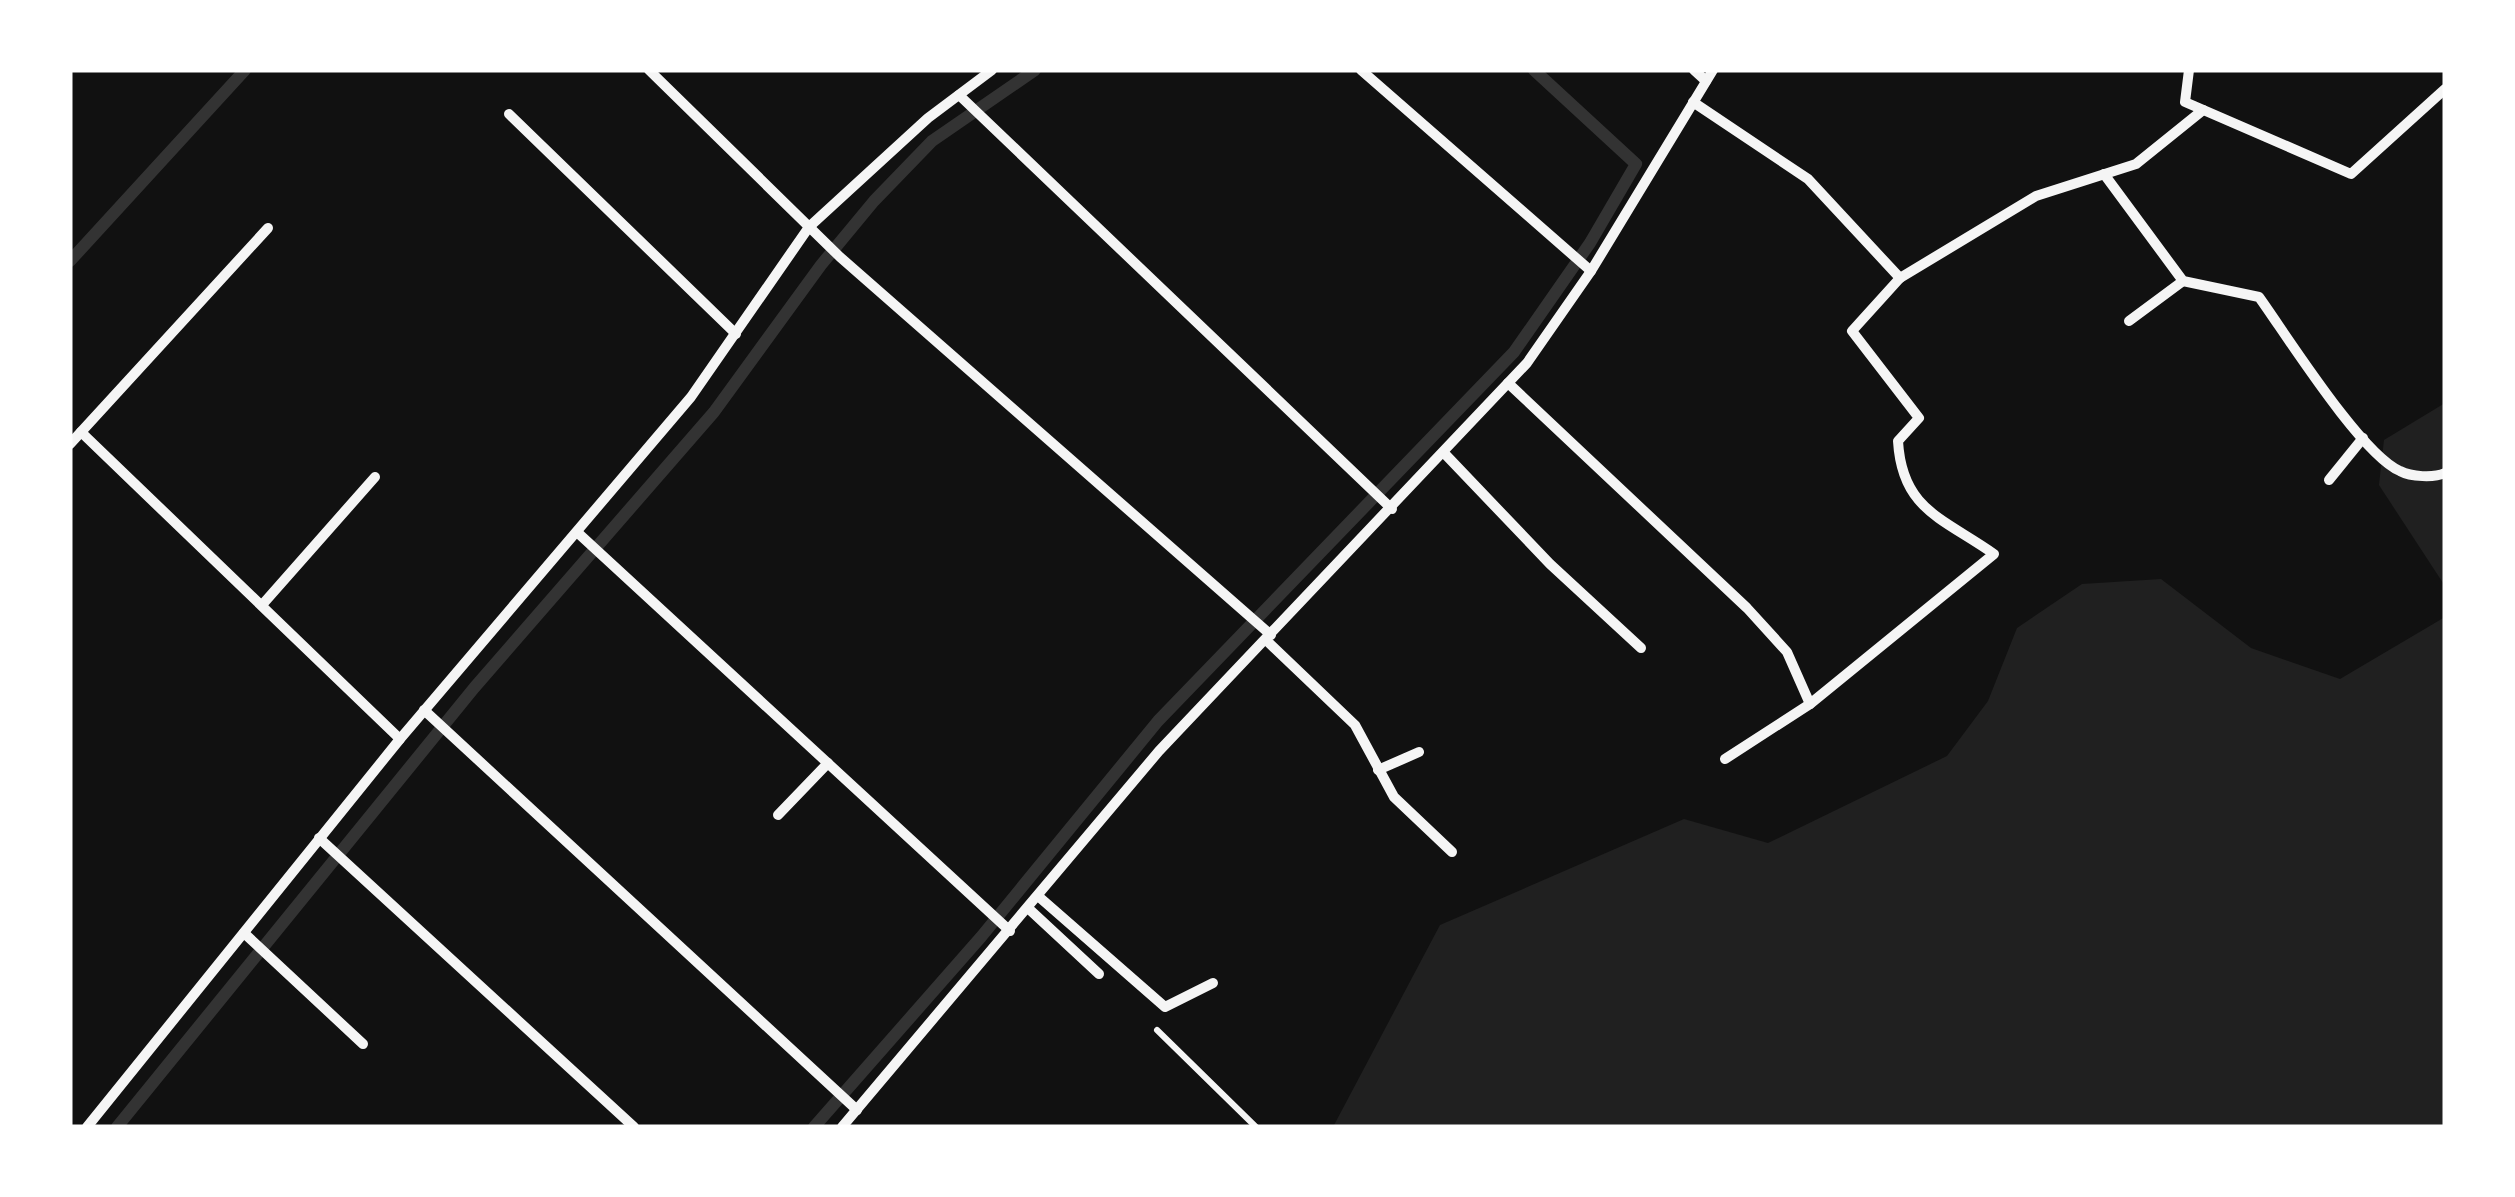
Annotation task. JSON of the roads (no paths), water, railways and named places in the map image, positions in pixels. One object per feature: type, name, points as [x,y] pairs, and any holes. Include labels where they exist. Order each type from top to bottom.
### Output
[{"type":"street","points":[[649,70],[840,257],[1259,624],[1356,724],[1394,797],[1452,852]]},
{"type":"street","points":[[87,1127],[424,710],[692,397],[810,228],[992,70]]},
{"type":"street","points":[[1361,70],[1583,265]]},
{"type":"street","points":[[1694,70],[1706,81]]},
{"type":"street","points":[[842,1127],[1159,752],[1388,504],[1445,454],[1562,317],[1583,265],[1713,70]]},
{"type":"street","points":[[2190,70],[2185,102],[2350,174],[2445,89]]},
{"type":"street","points":[[959,95],[1388,504]]},
{"type":"street","points":[[1693,102],[1808,179],[1900,278]]},
{"type":"street","points":[[1725,759],[1810,704],[1994,554],[1914,500],[1900,472],[1898,441],[1919,418],[1852,331],[1900,278],[2036,196],[2136,164],[2203,110]]},
{"type":"street","points":[[509,114],[736,334]]},
{"type":"street","points":[[2104,174],[2183,281],[2258,297],[2363,438],[2399,471],[2437,477],[2445,473]]},
{"type":"street","points":[[70,444],[268,228]]},
{"type":"street","points":[[2130,321],[2183,281]]},
{"type":"street","points":[[1508,382],[1747,608],[1787,652],[1810,704]]},
{"type":"street","points":[[82,432],[400,739]]},
{"type":"street","points":[[2329,480],[2363,438]]},
{"type":"street","points":[[1445,454],[1550,564],[1641,648]]},
{"type":"street","points":[[262,605],[375,477]]},
{"type":"street","points":[[578,533],[1010,931]]},
{"type":"street","points":[[424,710],[857,1110]]},
{"type":"street","points":[[1378,770],[1419,752]]},
{"type":"street","points":[[778,814],[828,763]]},
{"type":"street","points":[[319,838],[634,1127]]},
{"type":"street","points":[[1038,896],[1165,1007],[1212,983]]},
{"type":"street","points":[[1028,908],[1099,974]]},
{"type":"street","points":[[244,932],[363,1044]]},
{"type":"waterway","points":[[70,261],[245,70]]},
{"type":"waterway","points":[[117,1127],[474,688],[714,412],[821,265],[874,201],[932,141],[1035,70]]},
{"type":"waterway","points":[[814,1127],[981,937],[1158,721],[1514,352],[1590,243],[1636,164],[1534,70]]}]
